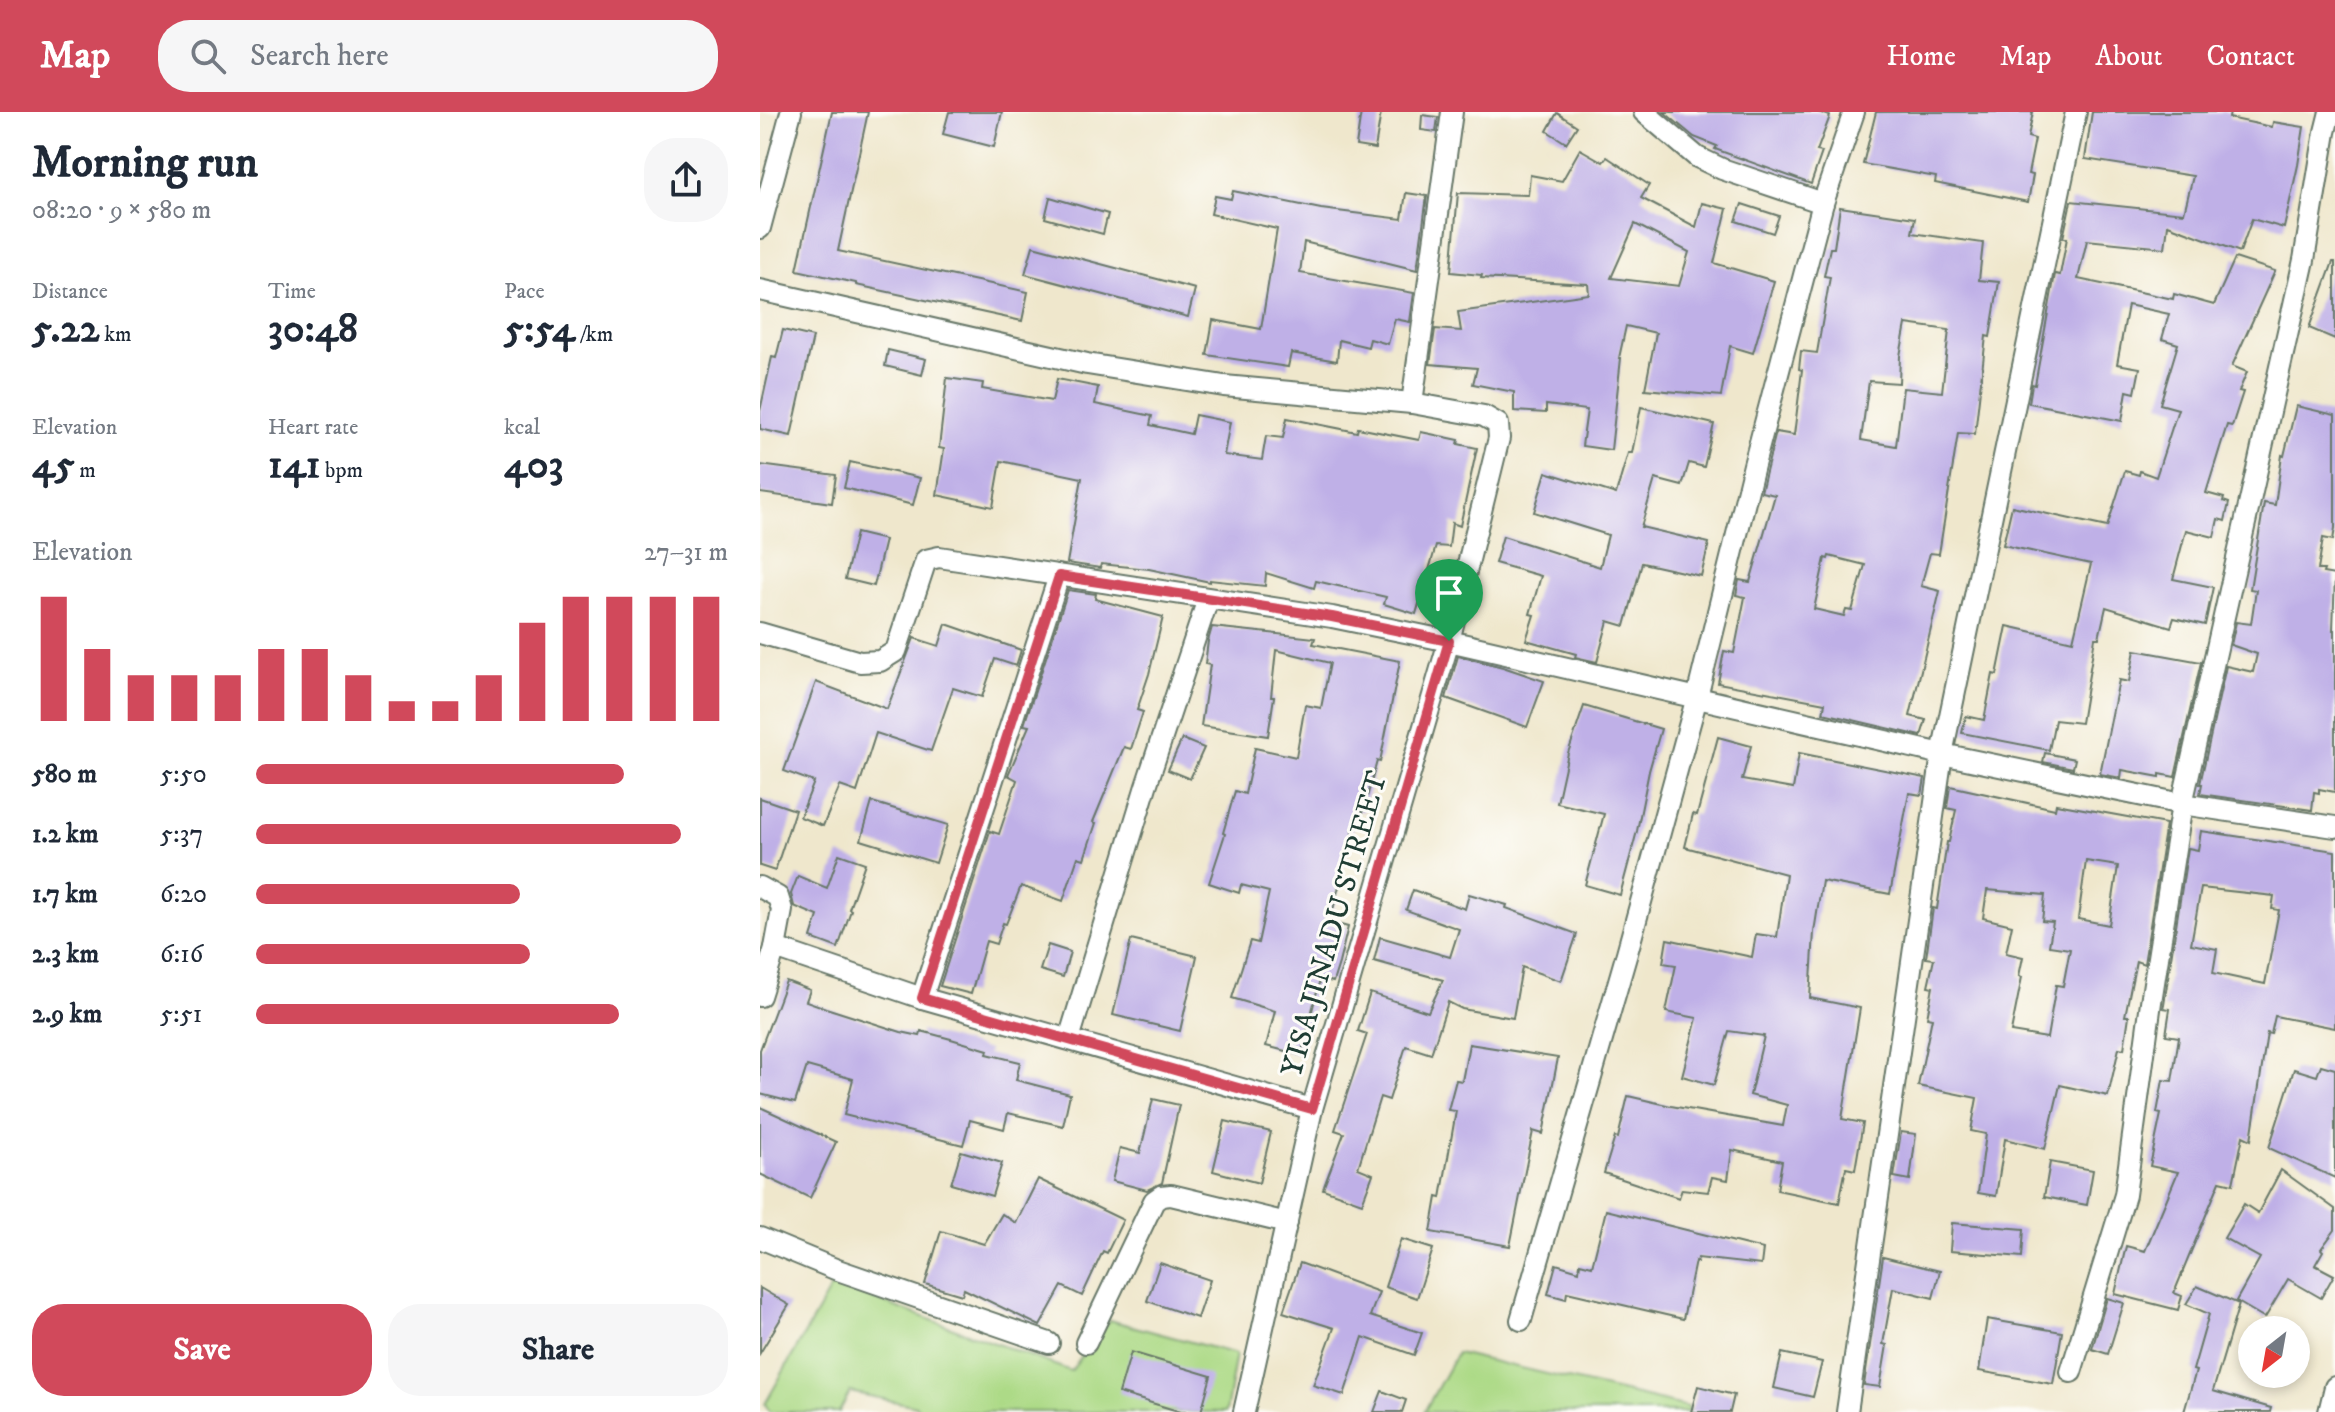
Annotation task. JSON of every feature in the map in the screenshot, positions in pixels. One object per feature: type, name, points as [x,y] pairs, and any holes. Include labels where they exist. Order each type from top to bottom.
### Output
[{"type":"street","points":[[760,228],[791,112]]},
{"type":"street","points":[[760,290],[1087,364],[1224,386],[1412,403],[1452,112]]},
{"type":"street","points":[[1644,112],[1697,157],[1722,169],[1823,203]]},
{"type":"street","points":[[1521,1320],[1697,697],[1823,203],[1854,112]]},
{"type":"street","points":[[1847,1412],[1942,754],[2076,112]]},
{"type":"street","points":[[2071,1372],[2125,1195],[2182,804],[2304,260],[2330,112]]},
{"type":"street","name":"YISA JINADU STREET","points":[[1244,1412],[1312,1109],[1449,641],[1499,438],[1498,424],[1484,416],[1412,403]]},
{"type":"street","points":[[760,633],[860,662],[880,661],[896,651],[926,560],[939,557],[1332,617],[1942,754],[2182,804],[2335,827]]},
{"type":"street","points":[[922,998],[1059,576]]},
{"type":"street","points":[[1069,1039],[1146,786],[1208,599]]},
{"type":"street","points":[[760,887],[778,897],[782,910],[775,948],[760,996]]},
{"type":"street","points":[[775,948],[922,998],[1312,1109]]},
{"type":"street","points":[[1086,1343],[1154,1201],[1161,1196],[1171,1195],[1287,1223]]},
{"type":"street","points":[[760,1238],[835,1269],[1049,1343]]},
{"type":"street","points":[[2329,1412],[2335,1387]]},
{"type":"green space","points":[[833,1284],[1071,1371],[1109,1320],[1236,1354],[1226,1412],[922,1412],[916,1406],[850,1392],[839,1412],[770,1412],[765,1404]]},
{"type":"green space","points":[[1457,1353],[1688,1407],[1689,1412],[1424,1412]]},
{"type":"building","points":[[832,112],[868,112],[838,251],[1028,292],[1022,321],[797,270]]},
{"type":"building","points":[[949,112],[1002,112],[994,147],[943,134]]},
{"type":"building","points":[[1361,112],[1381,112],[1375,149],[1356,146]]},
{"type":"building","points":[[1664,112],[1818,112],[1830,116],[1817,151],[1822,152],[1811,184],[1715,149],[1717,146],[1694,137]]},
{"type":"building","points":[[1876,112],[2033,112],[2028,137],[2035,139],[2028,174],[2033,175],[2028,202],[1935,183],[1936,177],[1863,164]]},
{"type":"building","points":[[2092,112],[2230,112],[2229,118],[2272,127],[2273,122],[2304,127],[2284,228],[2252,219],[2240,252],[2168,225],[2165,248],[2087,240],[2078,279],[2173,299],[2174,294],[2214,305],[2235,258],[2275,271],[2232,366],[2247,372],[2239,391],[2243,392],[2232,426],[2227,425],[2206,493],[2224,498],[2223,501],[2229,503],[2225,521],[2218,519],[2214,537],[2186,530],[2173,579],[2213,587],[2205,625],[2174,618],[2171,627],[2106,607],[2099,638],[2095,638],[2081,723],[2055,720],[2049,750],[1962,733],[1966,716],[1984,720],[2007,626],[2073,641],[2091,564],[2003,545],[2012,506],[2107,527],[2125,471],[2139,475],[2140,471],[2156,477],[2178,409],[2160,404],[2178,344],[2162,339],[2169,314],[2128,305],[2117,364],[2140,368],[2135,393],[2127,391],[2122,421],[2029,403],[2055,274],[2060,275],[2067,238],[2063,238],[2071,201],[2184,213],[2193,176],[2085,159]]},
{"type":"building","points":[[1557,113],[1577,126],[1566,143],[1547,131]]},
{"type":"building","points":[[1422,115],[1438,117],[1436,132],[1421,130]]},
{"type":"building","points":[[1580,149],[1603,162],[1607,157],[1649,185],[1641,198],[1696,227],[1702,203],[1727,209],[1714,263],[1774,281],[1753,353],[1730,346],[1721,396],[1645,389],[1656,333],[1626,326],[1619,358],[1611,450],[1582,446],[1587,410],[1546,405],[1546,413],[1514,411],[1514,392],[1473,384],[1477,368],[1430,364],[1435,329],[1461,331],[1458,312],[1589,294],[1588,284],[1481,278],[1482,275],[1451,272],[1458,193],[1528,195],[1530,175],[1562,181]],"holes":[[[1635,224],[1689,252],[1679,286],[1611,278]]]},
{"type":"building","points":[[1233,191],[1321,209],[1402,219],[1406,193],[1427,196],[1417,270],[1304,242],[1300,273],[1414,293],[1410,322],[1395,319],[1388,344],[1370,339],[1368,347],[1339,340],[1337,361],[1291,353],[1288,367],[1207,355],[1213,320],[1261,329],[1277,229],[1211,214],[1215,196],[1231,199]]},
{"type":"building","points":[[1050,197],[1108,214],[1103,234],[1045,218]]},
{"type":"building","points":[[1742,204],[1779,216],[1773,233],[1736,221]]},
{"type":"building","points":[[1840,207],[1915,218],[1912,233],[1983,243],[1979,280],[1999,282],[1990,337],[1986,336],[1975,434],[1958,433],[1939,554],[1930,553],[1921,586],[1940,591],[1910,716],[1926,720],[1921,736],[1823,713],[1825,703],[1718,683],[1724,651],[1734,653],[1745,597],[1736,595],[1739,580],[1750,582],[1775,495],[1761,492],[1776,432],[1794,435],[1802,370],[1799,369],[1801,351],[1817,353],[1830,277],[1824,276],[1830,248],[1834,248]],"holes":[[[1906,324],[1949,330],[1942,392],[1903,388],[1896,446],[1861,440],[1869,381],[1899,383]],[[1829,556],[1865,565],[1852,611],[1846,610],[1844,616],[1814,609],[1825,558]]]},
{"type":"building","points":[[1033,246],[1195,289],[1188,317],[1025,274]]},
{"type":"building","points":[[2335,262],[2335,339],[2309,328]]},
{"type":"building","points":[[783,330],[813,337],[791,436],[760,429],[760,411],[772,357],[776,358]]},
{"type":"building","points":[[888,350],[926,359],[922,375],[885,366]]},
{"type":"building","points":[[947,378],[983,383],[982,389],[1052,401],[1057,379],[1098,387],[1095,404],[1152,416],[1150,425],[1191,434],[1195,415],[1230,422],[1224,455],[1262,460],[1266,436],[1283,438],[1287,418],[1419,440],[1421,432],[1459,440],[1458,444],[1477,448],[1460,526],[1452,523],[1449,547],[1436,546],[1416,614],[1384,604],[1386,597],[1316,581],[1314,588],[1266,573],[1265,586],[1210,582],[1149,569],[1101,564],[1100,568],[1067,563],[1082,478],[1001,461],[993,507],[937,495],[944,449],[939,448]]},
{"type":"building","points":[[2296,406],[2335,415],[2335,528],[2333,540],[2323,538],[2318,570],[2335,575],[2335,792],[2319,789],[2319,793],[2314,792],[2312,810],[2200,794],[2226,666],[2253,672],[2257,654],[2231,645],[2236,622],[2251,624],[2256,590],[2250,589],[2264,503],[2275,505],[2282,455]]},
{"type":"building","points":[[1641,407],[1714,424],[1704,467],[1689,463],[1682,486],[1655,479],[1641,527],[1709,543],[1701,576],[1642,563],[1625,626],[1608,621],[1597,662],[1526,640],[1541,576],[1495,563],[1503,536],[1600,567],[1608,535],[1534,512],[1546,472],[1616,494],[1628,453],[1632,453]]},
{"type":"building","points":[[850,462],[920,478],[913,505],[844,488]]},
{"type":"building","points":[[760,465],[836,475],[832,503],[760,493]]},
{"type":"building","points":[[856,533],[885,540],[874,586],[845,579]]},
{"type":"building","points":[[1068,590],[1096,594],[1095,599],[1163,617],[1137,710],[1143,712],[1131,749],[1124,747],[1093,822],[1096,823],[1084,859],[1078,857],[1063,901],[1021,886],[996,944],[986,941],[971,994],[940,986],[990,831],[999,834],[1017,780],[1008,775],[1029,726],[1024,725]]},
{"type":"building","points":[[946,624],[1021,650],[1016,666],[995,659],[982,697],[953,688],[931,751],[876,733],[857,792],[840,786],[823,826],[800,817],[814,782],[784,771],[816,682],[887,709],[914,638],[939,646]]},
{"type":"building","points":[[1212,627],[1315,638],[1313,644],[1400,661],[1380,762],[1377,761],[1363,812],[1358,810],[1330,922],[1348,927],[1339,963],[1333,982],[1320,979],[1301,1055],[1266,1046],[1275,1011],[1232,998],[1250,941],[1258,943],[1269,892],[1241,885],[1239,893],[1209,883],[1235,791],[1245,794],[1255,748],[1296,757],[1305,705],[1321,708],[1330,663],[1276,650],[1268,736],[1201,726],[1210,665],[1205,664]]},
{"type":"building","points":[[2135,650],[2201,662],[2175,777],[2122,770],[2121,778],[2100,774],[2119,680],[2129,682]]},
{"type":"building","points":[[1458,656],[1544,681],[1527,727],[1446,698]]},
{"type":"building","points":[[1584,706],[1661,729],[1620,895],[1585,885],[1604,814],[1557,803],[1568,753]]},
{"type":"building","points":[[1718,737],[1751,746],[1742,780],[1793,789],[1799,753],[1925,778],[1922,795],[1909,793],[1890,894],[1822,881],[1814,932],[1810,998],[1860,1008],[1842,1119],[1863,1123],[1855,1170],[1846,1168],[1839,1203],[1777,1190],[1782,1161],[1732,1150],[1728,1180],[1712,1177],[1708,1192],[1682,1189],[1679,1198],[1604,1173],[1615,1137],[1618,1138],[1628,1096],[1783,1126],[1787,1105],[1750,1095],[1764,1036],[1729,1031],[1714,1085],[1682,1076],[1697,1018],[1666,1012],[1676,965],[1663,963],[1667,939],[1752,957],[1756,934],[1777,937],[1786,874],[1685,847]]},
{"type":"building","points":[[1182,739],[1204,748],[1190,779],[1168,770]]},
{"type":"building","points":[[2045,753],[2075,759],[2073,768],[2043,762]]},
{"type":"building","points":[[1950,786],[2055,809],[2056,804],[2166,824],[2144,964],[2136,961],[2125,1016],[2129,1016],[2124,1049],[2119,1048],[2108,1096],[2060,1085],[2045,1149],[2005,1139],[1996,1196],[1978,1193],[1986,1134],[1971,1131],[1977,1098],[1918,1086],[1932,1018],[1927,1017],[1933,987],[1928,986],[1934,959],[1926,958],[1933,908],[1937,909],[1947,842],[1956,810],[1947,808]],"holes":[[[2086,861],[2118,866],[2109,925],[2078,919]],[[1987,890],[2045,895],[2042,921],[2053,922],[2049,946],[2070,949],[2063,986],[2056,985],[2047,1038],[2011,1032],[2023,957],[2006,953],[2012,925],[1983,918]]]},
{"type":"building","points":[[760,798],[795,810],[775,871],[760,866]]},
{"type":"building","points":[[872,802],[948,825],[936,863],[861,840]]},
{"type":"building","points":[[2201,831],[2335,851],[2335,1028],[2275,1016],[2271,1034],[2267,1033],[2251,1140],[2243,1136],[2233,1184],[2220,1181],[2174,1293],[2182,1296],[2178,1310],[2115,1294],[2126,1246],[2145,1251],[2178,1172],[2150,1166],[2161,1114],[2157,1113],[2163,1080],[2172,1081],[2179,1037],[2166,1035],[2170,1009],[2163,1008],[2188,848],[2198,850]],"holes":[[[2201,888],[2274,896],[2272,909],[2279,910],[2265,984],[2213,973],[2217,949],[2191,944]]]},
{"type":"building","points":[[839,854],[865,863],[838,948],[811,938],[818,916],[794,906],[791,894],[798,876],[827,888]]},
{"type":"building","points":[[1413,890],[1465,909],[1469,894],[1507,905],[1506,908],[1577,934],[1561,981],[1522,967],[1513,1018],[1462,1009],[1448,1002],[1431,1054],[1406,1046],[1389,1100],[1380,1097],[1358,1168],[1373,1174],[1362,1203],[1323,1189],[1344,1133],[1335,1130],[1367,1034],[1358,1031],[1370,993],[1428,1012],[1443,980],[1374,961],[1380,937],[1450,957],[1459,929],[1406,910]]},
{"type":"building","points":[[1131,940],[1197,956],[1180,1031],[1113,1015]]},
{"type":"building","points":[[1048,945],[1070,952],[1063,977],[1040,970]]},
{"type":"building","points":[[786,981],[810,990],[806,1001],[826,1008],[901,1032],[920,1036],[921,1031],[951,1039],[988,1050],[987,1054],[1020,1062],[1016,1080],[1070,1094],[1063,1126],[1008,1113],[1004,1129],[970,1120],[963,1145],[844,1115],[853,1079],[807,1066],[795,1103],[760,1094],[760,1050]]},
{"type":"building","points":[[1469,1044],[1558,1058],[1543,1134],[1533,1131],[1510,1246],[1431,1232],[1437,1197],[1441,1198],[1456,1111],[1448,1110],[1456,1080],[1462,1081]]},
{"type":"building","points":[[2321,1065],[2335,1069],[2335,1178],[2269,1148],[2294,1069],[2317,1076]]},
{"type":"building","points":[[1153,1099],[1179,1105],[1162,1183],[1147,1190],[1112,1181],[1120,1148],[1140,1153]]},
{"type":"building","points":[[760,1107],[836,1142],[810,1198],[760,1174]]},
{"type":"building","points":[[1225,1121],[1271,1132],[1259,1183],[1213,1171]]},
{"type":"building","points":[[1901,1132],[1916,1134],[1910,1180],[1894,1177]]},
{"type":"building","points":[[961,1151],[1002,1163],[992,1196],[951,1184]]},
{"type":"building","points":[[2050,1162],[2093,1170],[2087,1205],[2044,1197]]},
{"type":"building","points":[[2281,1170],[2335,1209],[2335,1230],[2321,1249],[2323,1251],[2315,1265],[2334,1275],[2321,1298],[2288,1279],[2266,1316],[2236,1301],[2260,1258],[2224,1238],[2244,1204],[2258,1213]]},
{"type":"building","points":[[1038,1179],[1123,1220],[1107,1253],[1103,1251],[1082,1296],[1062,1286],[1040,1326],[964,1289],[962,1295],[925,1284],[941,1231],[984,1244],[1002,1214],[1016,1223]]},
{"type":"building","points":[[1606,1210],[1763,1249],[1761,1265],[1698,1258],[1683,1319],[1567,1292],[1566,1299],[1548,1294],[1556,1264],[1579,1271],[1580,1263],[1592,1266]]},
{"type":"building","points":[[1952,1223],[2024,1229],[2022,1257],[1950,1251]]},
{"type":"building","points":[[1401,1239],[1433,1249],[1417,1298],[1385,1287]]},
{"type":"building","points":[[1883,1257],[1940,1271],[1933,1298],[1893,1288],[1883,1344],[1887,1345],[1880,1387],[1864,1385]]},
{"type":"building","points":[[1160,1263],[1210,1280],[1197,1318],[1147,1301]]},
{"type":"building","points":[[1300,1263],[1379,1292],[1370,1316],[1422,1333],[1414,1355],[1363,1337],[1344,1395],[1313,1385],[1334,1328],[1283,1312]]},
{"type":"building","points":[[2197,1286],[2239,1304],[2213,1391],[2271,1408],[2270,1412],[2184,1412],[2209,1314],[2186,1304]]},
{"type":"building","points":[[760,1288],[789,1305],[760,1353]]},
{"type":"building","points":[[2107,1298],[2124,1303],[2108,1354],[2092,1349]]},
{"type":"building","points":[[1987,1319],[2062,1332],[2053,1384],[1979,1371]]},
{"type":"building","points":[[1131,1352],[1211,1376],[1201,1412],[1181,1412],[1119,1393]]},
{"type":"building","points":[[1782,1353],[1822,1362],[1813,1397],[1774,1388]]},
{"type":"building","points":[[1698,1386],[1734,1395],[1730,1412],[1691,1412]]},
{"type":"building","points":[[1382,1391],[1406,1400],[1402,1412],[1374,1412]]},
{"type":"route","points":[[1059,576],[1332,617],[1449,641],[1312,1109],[922,998],[1059,576]]}]
